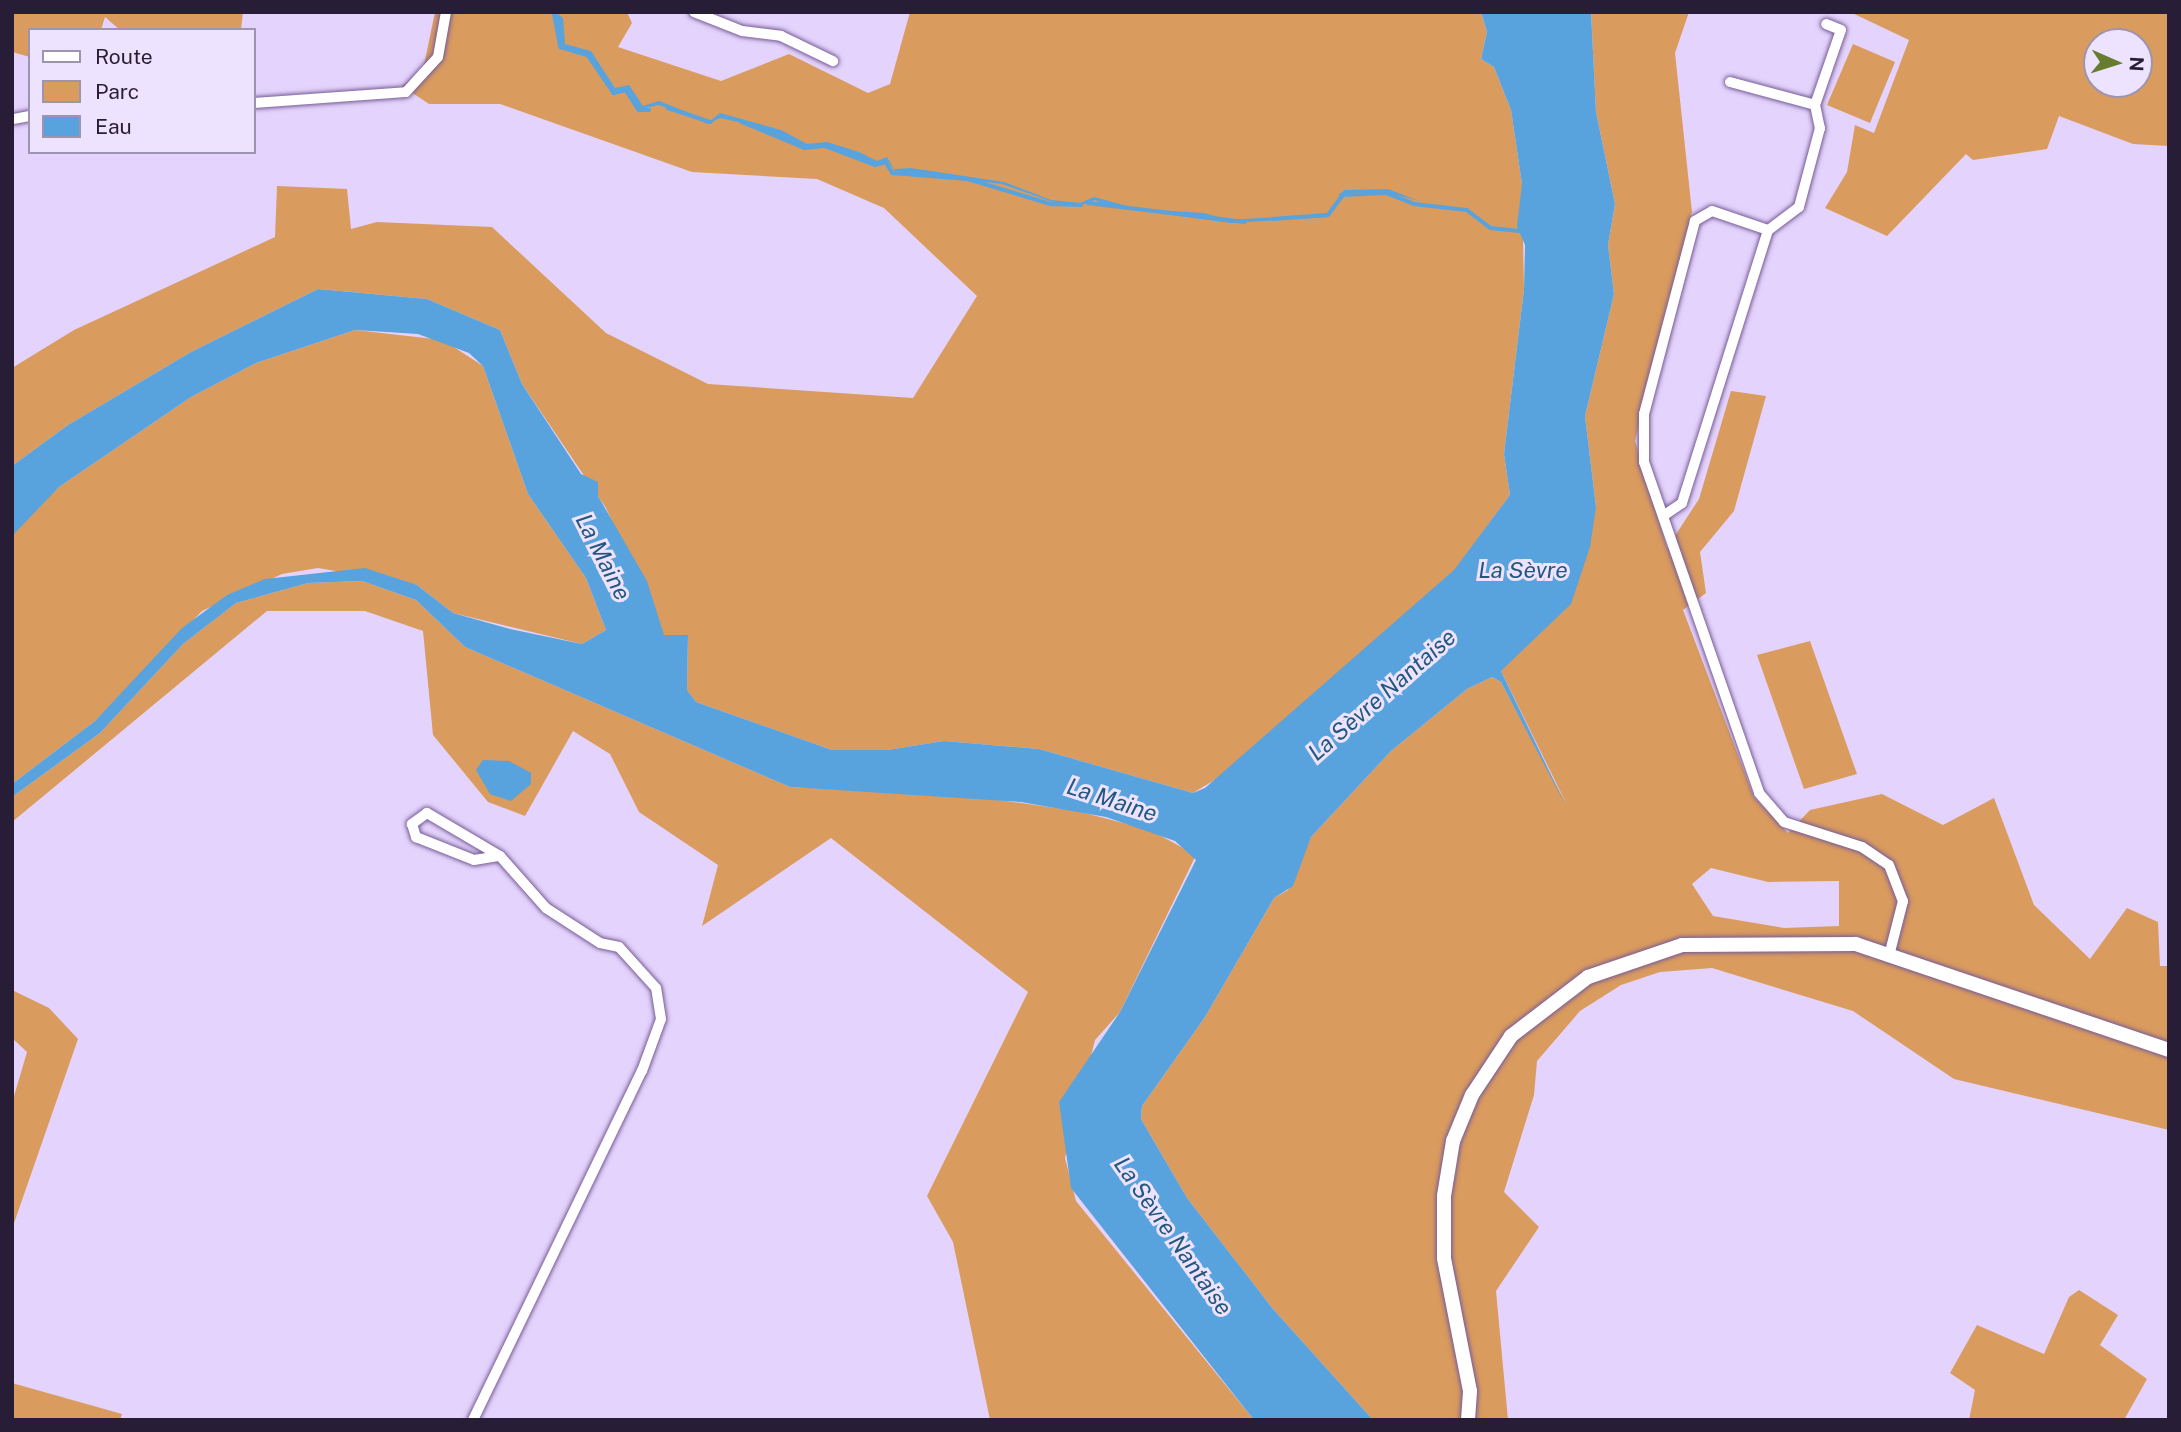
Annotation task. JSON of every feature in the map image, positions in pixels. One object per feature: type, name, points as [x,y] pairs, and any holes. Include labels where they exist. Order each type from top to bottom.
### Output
[{"type":"main road","points":[[1468,1420],[1470,1391],[1444,1258],[1444,1196],[1453,1141],[1472,1095],[1511,1036],[1566,990],[1661,950],[1817,941],[1890,952],[2169,1050]]},
{"type":"street","points":[[256,103],[406,92],[438,57],[446,12]]},
{"type":"street","points":[[694,12],[742,31],[781,36],[833,61]]},
{"type":"street","points":[[1663,516],[1682,503],[1768,230],[1799,207],[1820,128],[1815,105],[1841,30],[1826,24]]},
{"type":"street","points":[[1730,82],[1815,105]]},
{"type":"street","points":[[14,119],[28,116]]},
{"type":"street","points":[[1768,230],[1712,211],[1695,221],[1640,438],[1663,516],[1759,793],[1784,822],[1862,847],[1889,865],[1903,901],[1890,952]]},
{"type":"street","points":[[473,1420],[661,1019],[656,988],[642,968],[619,947],[600,943],[546,908],[500,856],[427,814],[412,824],[416,837],[474,860],[500,856]]},
{"type":"green space","points":[[12,12],[243,12],[241,28],[118,28],[105,17],[102,28],[28,28],[28,56],[12,52]]},
{"type":"green space","points":[[435,12],[627,12],[632,23],[618,47],[721,81],[789,54],[868,93],[890,84],[910,12],[1481,12],[1487,32],[1481,59],[1494,67],[1511,110],[1522,184],[1524,289],[1504,454],[1510,495],[1455,570],[1231,770],[1193,793],[1039,749],[944,741],[887,750],[832,750],[696,702],[687,690],[688,636],[664,636],[606,508],[522,384],[500,330],[427,299],[318,289],[191,352],[68,425],[12,466],[12,368],[74,330],[275,237],[277,186],[347,189],[351,229],[377,222],[492,227],[606,333],[708,384],[913,398],[977,296],[884,208],[817,179],[692,172],[500,104],[429,104],[402,86],[423,70]]},
{"type":"green space","points":[[1591,12],[1689,12],[1675,53],[1692,212],[1635,441],[1667,548],[1699,499],[1731,391],[1766,396],[1734,511],[1700,552],[1706,593],[1683,610],[1754,797],[1788,833],[1810,810],[1882,794],[1943,825],[1994,798],[2034,905],[2090,959],[2127,908],[2158,922],[2160,966],[2169,966],[2169,1130],[1954,1079],[1853,1011],[1712,968],[1660,972],[1621,985],[1580,1011],[1537,1061],[1534,1095],[1504,1192],[1539,1227],[1496,1291],[1508,1420],[1373,1420],[1273,1309],[1187,1198],[1141,1119],[1142,1106],[1205,1017],[1274,898],[1288,890],[1311,837],[1391,751],[1467,689],[1492,677],[1501,682],[1567,805],[1501,671],[1596,507],[1585,416],[1614,294],[1608,245],[1615,204],[1596,112]],"holes":[[[1711,868],[1768,882],[1839,881],[1839,926],[1784,928],[1713,916],[1692,884]]]},
{"type":"green space","points":[[1850,12],[2169,12],[2169,146],[2133,144],[2059,116],[2047,149],[1973,160],[1966,154],[1887,236],[1825,208],[1847,172],[1855,125],[1874,133],[1909,40]]},
{"type":"green space","points":[[1853,44],[1895,62],[1870,123],[1827,105]]},
{"type":"green space","points":[[355,330],[443,340],[483,366],[528,494],[586,578],[606,630],[582,644],[453,613],[417,585],[318,568],[282,574],[202,611],[95,721],[12,784],[12,536],[24,519],[59,487],[191,397],[256,363]]},
{"type":"green space","points":[[362,581],[416,600],[465,647],[790,787],[978,797],[1077,811],[1150,830],[1196,855],[1120,1012],[1095,1040],[1065,1158],[1076,1201],[1254,1420],[990,1420],[953,1242],[927,1196],[1028,992],[831,838],[702,926],[718,865],[639,812],[610,754],[573,731],[525,816],[488,802],[433,735],[423,631],[365,611],[267,611],[12,822],[12,797],[100,733],[183,644],[236,603],[308,583]]},
{"type":"green space","points":[[1810,641],[1857,774],[1804,789],[1757,655]]},
{"type":"green space","points":[[12,990],[49,1008],[78,1039],[12,1229],[12,1103],[27,1052],[12,1038]]},
{"type":"green space","points":[[2079,1290],[2118,1315],[2100,1345],[2147,1379],[2124,1420],[1969,1420],[1975,1390],[1950,1373],[1977,1325],[2044,1354],[2069,1297]]},
{"type":"green space","points":[[12,1383],[122,1414],[120,1420],[12,1420]]},
{"type":"water","points":[[555,12],[563,18],[565,44],[591,51],[615,88],[629,85],[643,106],[659,101],[710,121],[720,113],[781,130],[807,144],[827,142],[877,161],[887,157],[894,169],[911,168],[1004,182],[1051,200],[1080,203],[1094,197],[1138,209],[1204,213],[1229,220],[1326,214],[1344,190],[1388,189],[1419,201],[1385,192],[1347,193],[1329,217],[1231,223],[1106,206],[1095,200],[1079,206],[1053,202],[1002,184],[895,171],[888,162],[878,165],[827,145],[807,147],[751,125],[720,118],[708,124],[659,105],[640,109],[628,90],[615,93],[585,52],[578,55],[561,44]]},
{"type":"water","points":[[1481,12],[1591,12],[1596,112],[1615,204],[1608,245],[1614,294],[1585,416],[1596,507],[1590,547],[1571,604],[1501,671],[1567,808],[1501,682],[1492,677],[1467,689],[1391,751],[1311,837],[1293,886],[1274,898],[1205,1017],[1142,1106],[1141,1119],[1187,1198],[1273,1309],[1373,1420],[1254,1420],[1071,1188],[1059,1102],[1120,1012],[1196,860],[1175,841],[1106,817],[1021,802],[790,787],[465,647],[416,600],[362,581],[308,583],[236,603],[183,644],[100,733],[12,797],[12,784],[95,721],[182,628],[227,595],[265,579],[365,568],[417,585],[453,613],[510,629],[582,644],[606,630],[586,578],[528,494],[483,366],[469,353],[418,334],[355,330],[256,363],[191,397],[59,487],[12,536],[12,466],[68,425],[191,352],[318,289],[427,299],[500,330],[522,384],[581,474],[598,482],[598,496],[647,581],[664,635],[688,635],[687,690],[696,702],[832,750],[887,750],[944,741],[1039,749],[1193,793],[1205,788],[1454,570],[1510,495],[1504,454],[1524,289],[1525,245],[1517,226],[1522,184],[1511,110],[1494,67],[1481,59],[1487,32]]},
{"type":"water","points":[[483,760],[509,761],[531,773],[531,784],[511,801],[490,794],[476,770]]},
{"type":"waterway","points":[[554,12],[561,47],[588,55],[614,93],[626,90],[639,110],[649,110]]},
{"type":"waterway","points":[[668,108],[711,122]]},
{"type":"waterway","points":[[742,122],[805,148],[825,146],[875,165],[886,162],[893,173],[968,179],[1051,204],[1081,205]]},
{"type":"waterway","points":[[1341,195],[1386,193],[1414,204],[1467,210],[1491,228],[1522,231]]},
{"type":"waterway","points":[[1088,203],[1245,222]]},
{"type":"waterway","points":[[1273,219],[1327,215]]},
{"type":"water label","name":"La Maine","points":[[603,557]]},
{"type":"water label","name":"La Sèvre","points":[[1523,570]]},
{"type":"water label","name":"La Sèvre Nantaise","points":[[1382,695]]},
{"type":"water label","name":"La Maine","points":[[1112,800]]},
{"type":"water label","name":"La Sèvre Nantaise","points":[[1173,1236]]}]
